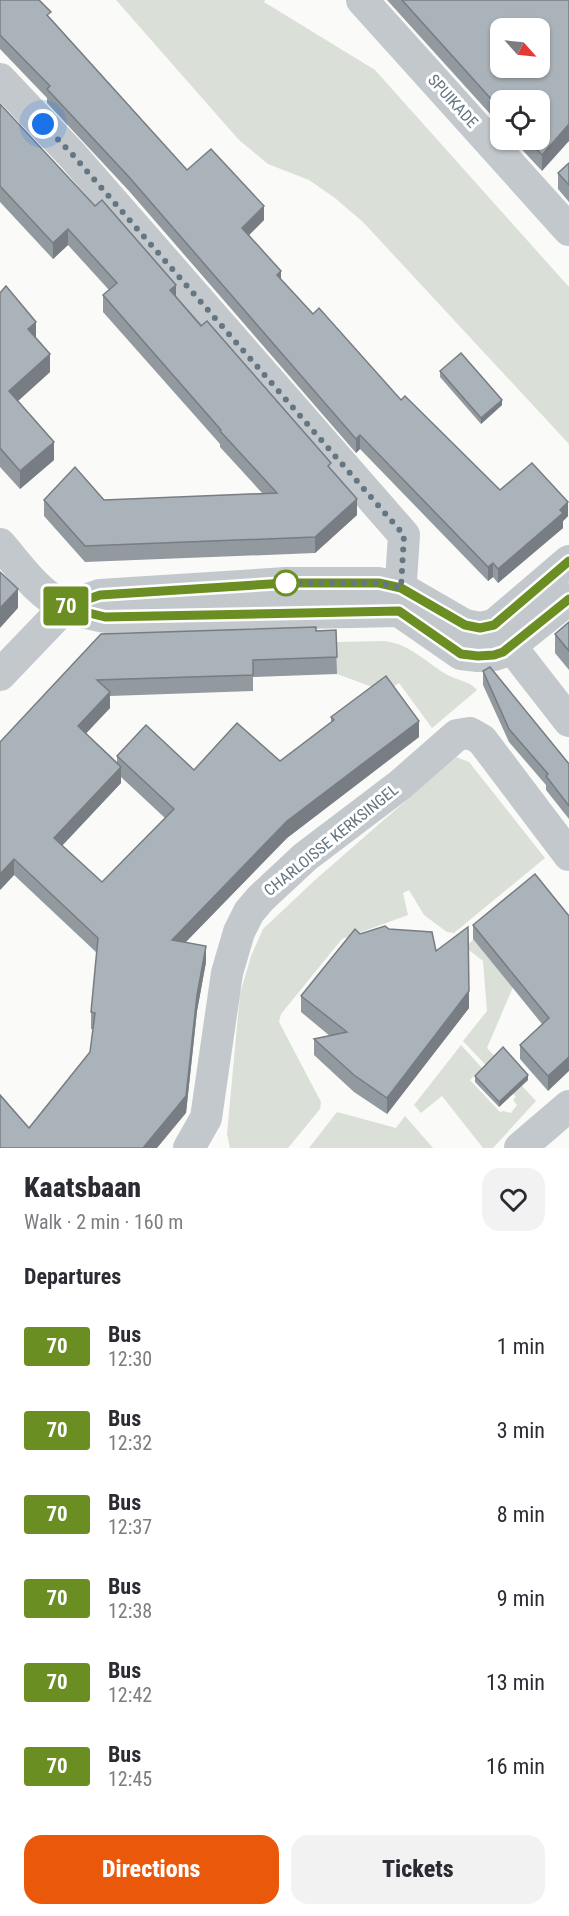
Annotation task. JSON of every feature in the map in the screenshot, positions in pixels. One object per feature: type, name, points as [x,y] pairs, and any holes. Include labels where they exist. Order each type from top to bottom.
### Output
[{"type":"street","name":"SPUIKADE","points":[[362,0],[569,230]]},
{"type":"street","points":[[0,79],[72,154],[404,535],[400,599]]},
{"type":"street","points":[[0,544],[38,587],[65,607],[105,617],[400,599],[461,654],[478,656],[494,655],[503,636],[569,561]]},
{"type":"street","points":[[503,636],[569,599]]},
{"type":"street","points":[[0,675],[65,607]]},
{"type":"street","points":[[503,636],[569,721]]},
{"type":"street","name":"CHARLOISSE KERKSINGEL","points":[[189,1148],[206,1118],[226,973],[239,932],[249,912],[261,897],[305,857],[400,785],[457,735],[470,733],[482,740],[569,855]]},
{"type":"street","points":[[520,1148],[569,1106]]},
{"type":"shaded area","points":[[116,0],[265,0],[264,2],[375,70],[569,287],[569,444],[363,222],[309,180],[268,164],[239,140]]},
{"type":"shaded area","points":[[385,641],[410,649],[444,673],[477,690],[432,728],[399,683],[386,692],[337,674],[337,642]]},
{"type":"shaded area","points":[[456,757],[469,762],[545,858],[454,933],[447,932],[424,915],[409,890],[403,893],[408,915],[342,939],[281,1014],[279,1022],[321,1102],[320,1109],[288,1148],[230,1148],[227,1134],[240,994],[251,956],[263,929],[315,880]]},
{"type":"shaded area","points":[[475,938],[513,987],[487,1048],[536,1101],[493,1148],[483,1148],[442,1096],[421,1113],[414,1105],[461,1045],[482,1068],[470,1080],[500,1112],[511,1113],[517,1105],[513,1100],[516,1097],[463,1041],[487,1011],[483,961],[465,947]]},
{"type":"shaded area","points":[[337,1112],[396,1128],[405,1116],[433,1148],[309,1148]]},
{"type":"building","points":[[0,0],[39,0],[51,12],[47,15],[187,170],[211,149],[264,206],[242,228],[281,271],[277,275],[313,314],[319,308],[401,400],[405,396],[500,490],[532,463],[568,502],[560,510],[563,513],[498,569],[493,563],[488,567],[360,435],[356,439],[129,177],[47,89],[50,86],[0,35]]},
{"type":"building","points":[[402,0],[569,0],[569,124],[550,146],[550,90],[490,90],[490,98]]},
{"type":"building","points":[[0,104],[95,206],[102,200],[176,285],[170,290],[201,326],[207,321],[331,463],[328,466],[357,499],[315,537],[85,546],[44,500],[75,467],[104,500],[277,493],[220,431],[103,295],[117,283],[68,229],[53,243],[0,186]]},
{"type":"building","points":[[537,150],[546,150],[542,155]]},
{"type":"building","points":[[569,163],[569,185],[558,173]]},
{"type":"building","points":[[6,286],[36,322],[28,329],[50,354],[9,391],[54,442],[20,471],[0,448],[0,293]]},
{"type":"building","points":[[461,353],[502,400],[481,418],[440,371]]},
{"type":"building","points":[[0,572],[18,589],[0,608]]},
{"type":"building","points":[[569,622],[569,651],[555,634]]},
{"type":"building","points":[[316,627],[316,631],[336,630],[337,657],[253,660],[253,675],[97,680],[110,692],[78,726],[121,767],[54,838],[102,882],[174,809],[117,756],[146,725],[194,770],[237,723],[280,761],[334,720],[331,717],[386,676],[419,721],[287,821],[172,940],[206,946],[197,995],[186,1096],[143,1148],[0,1148],[0,1095],[29,1128],[90,1052],[95,1013],[91,1012],[98,938],[14,859],[0,874],[0,742],[101,634]]},
{"type":"building","points":[[490,667],[569,764],[569,806],[546,776],[548,774],[509,729],[483,671]]},
{"type":"building","points":[[535,874],[569,916],[569,1057],[548,1076],[520,1045],[549,1018],[473,925]]},
{"type":"building","points":[[385,926],[389,929],[432,932],[436,951],[468,927],[469,991],[387,1098],[354,1075],[314,1039],[347,1032],[301,996],[355,929],[360,934]]},
{"type":"building","points":[[503,1047],[528,1075],[499,1102],[475,1076]]},
{"type":"bus line","name":"70","points":[[569,561],[494,625],[480,628],[465,625],[401,588],[379,583],[286,583],[100,595],[65,607],[105,617],[399,611],[461,654],[478,656],[494,655],[511,647],[569,599]]},
{"type":"route","points":[[43,124],[72,154],[404,535],[401,588],[379,583],[286,583]]}]
